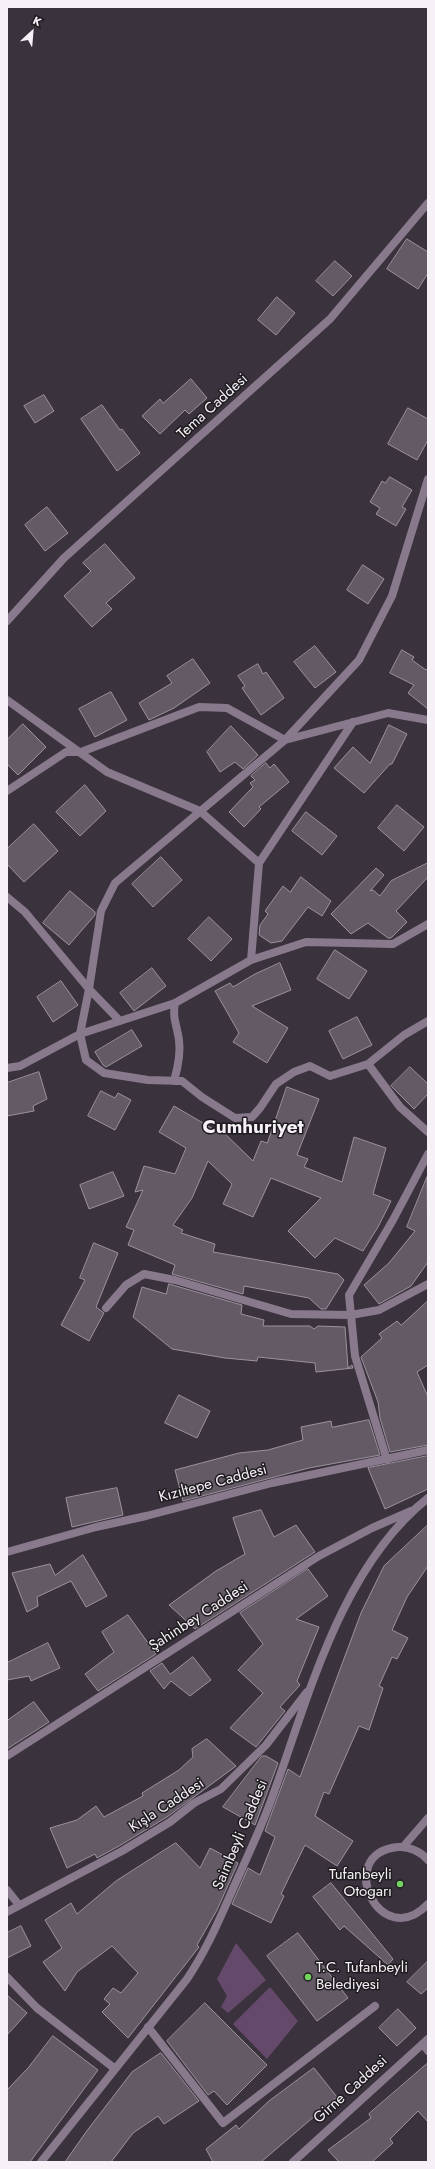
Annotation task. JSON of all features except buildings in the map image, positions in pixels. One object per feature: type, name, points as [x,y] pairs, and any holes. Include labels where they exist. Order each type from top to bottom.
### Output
[{"type":"street","name":"Tema Caddesi","points":[[7,622],[64,558],[330,319],[428,203]]},
{"type":"street","points":[[428,479],[392,596],[359,660],[285,740],[115,883],[101,911],[89,989],[80,1034],[86,1060],[104,1073],[148,1080],[182,1081],[202,1097],[235,1118],[252,1117],[276,1084],[294,1072],[310,1066],[330,1076],[368,1064],[404,1035],[428,1021]]},
{"type":"street","points":[[7,700],[107,772],[200,811],[259,863]]},
{"type":"street","points":[[7,791],[66,752],[81,752],[200,707],[227,708],[285,740],[388,713],[428,720]]},
{"type":"street","points":[[251,960],[259,863],[353,722]]},
{"type":"street","points":[[7,896],[25,912],[89,989],[120,1021]]},
{"type":"street","points":[[7,1068],[20,1066],[80,1034],[175,1003],[251,960],[306,942],[393,944],[428,924]]},
{"type":"street","points":[[174,1081],[179,1062],[179,1040],[173,1015],[175,1003]]},
{"type":"street","points":[[368,1064],[400,1107],[428,1132]]},
{"type":"street","points":[[386,1460],[355,1356],[349,1295],[393,1220],[428,1154]]},
{"type":"street","points":[[106,1308],[126,1285],[144,1274],[175,1280],[291,1314],[351,1316],[379,1310],[428,1284]]},
{"type":"street","name":"Kızıltepe Caddesi","points":[[7,1552],[228,1494],[428,1450]]},
{"type":"street","name":"Saimbeyli Caddesi","points":[[40,2162],[187,1979],[204,1953],[218,1925],[272,1798],[312,1687],[338,1623],[359,1581],[377,1552],[412,1510],[428,1498]]},
{"type":"street","name":"Şahinbey Caddesi","points":[[7,1756],[319,1556],[372,1528],[412,1510]]},
{"type":"street","name":"Kışla Caddesi","points":[[7,1912],[122,1851],[170,1822],[194,1803],[221,1788],[266,1745],[312,1687]]},
{"type":"street","points":[[403,1847],[428,1818]]},
{"type":"street","points":[[428,1860],[415,1850],[403,1847],[392,1848],[382,1852],[374,1860],[368,1869],[366,1880],[367,1891],[372,1901],[379,1909],[394,1916],[411,1915],[422,1910],[428,1904]]},
{"type":"street","points":[[7,1890],[19,1905]]},
{"type":"street","points":[[7,1977],[37,2008],[114,2068]]},
{"type":"street","points":[[148,2027],[224,2123],[375,2006]]},
{"type":"street","points":[[425,2041],[428,2051]]},
{"type":"street","name":"Girne Caddesi","points":[[293,2162],[425,2041]]},
{"type":"shaded area","points":[[236,1943],[266,1980],[228,2013],[221,2007],[227,1996],[217,1979]]},
{"type":"shaded area","points":[[270,1987],[298,2021],[267,2059],[233,2024]]},
{"type":"place","name":"Tufanbeyli Otogarı","points":[[400,1884]]},
{"type":"place","name":"T.C. Tufanbeyli Belediyesi","points":[[308,1977]]},
{"type":"district","name":"Cumhuriyet","points":[[253,1128]]}]
